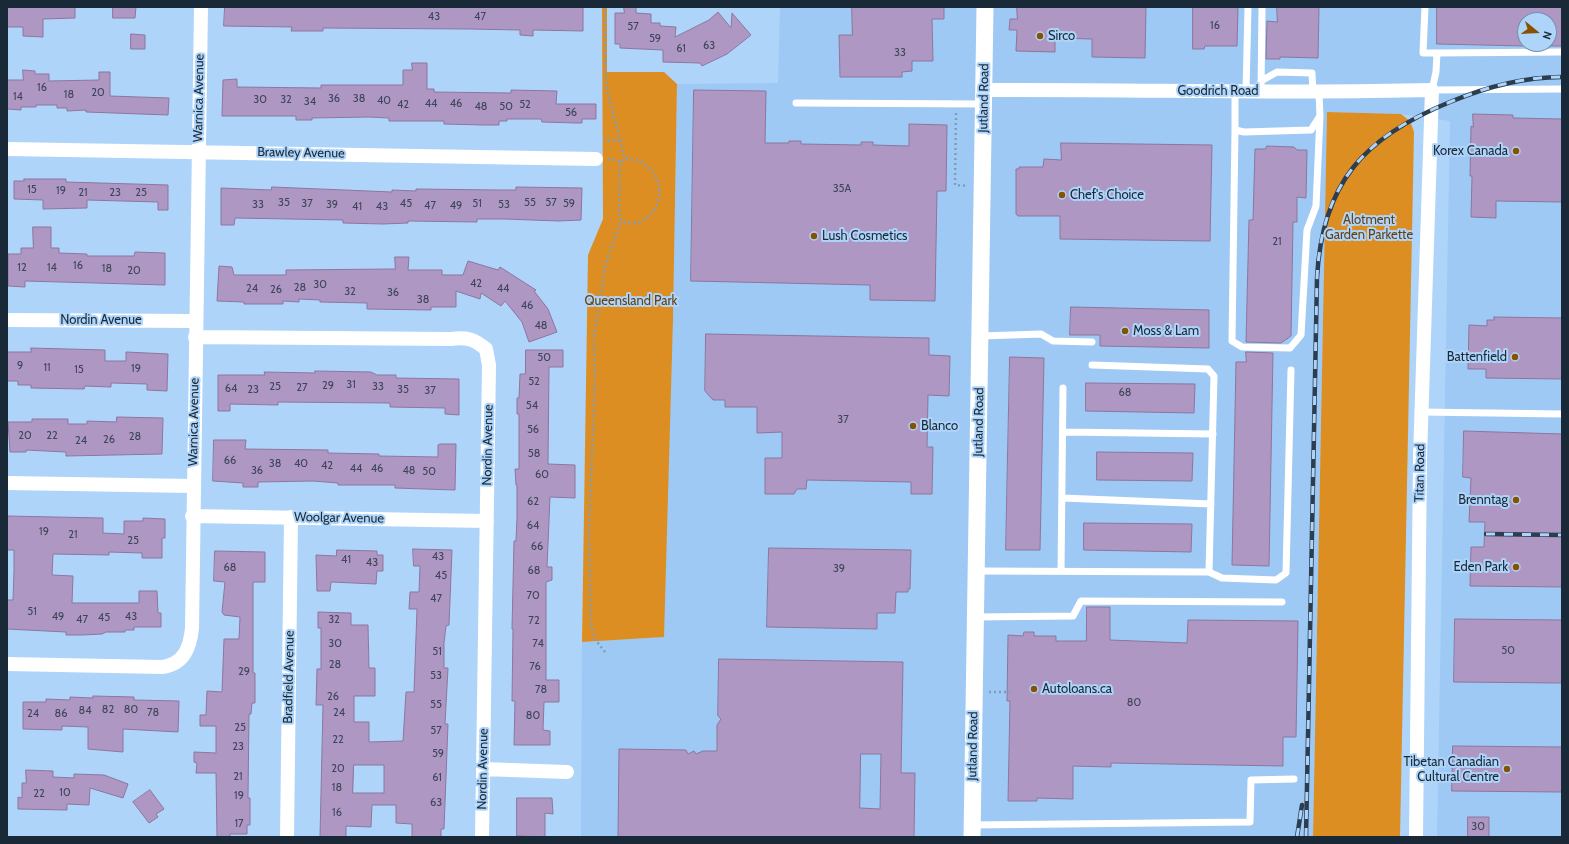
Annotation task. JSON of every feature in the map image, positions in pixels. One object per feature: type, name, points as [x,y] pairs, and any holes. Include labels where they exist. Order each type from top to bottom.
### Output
[{"type":"street","name":"Warnica Avenue","points":[[7,664],[162,667],[172,664],[181,658],[188,650],[191,640],[201,7]]},
{"type":"street","name":"Jutland Road","points":[[972,831],[985,97],[985,7]]},
{"type":"street","name":"Goodrich Road","points":[[985,97],[1240,92],[1261,86],[1316,93],[1432,90]]},
{"type":"street","name":"Titan Road","points":[[1416,837],[1421,412],[1432,90]]},
{"type":"street","name":"Brawley Avenue","points":[[7,149],[596,159]]},
{"type":"street","name":"Nordin Avenue","points":[[7,320],[195,321]]},
{"type":"street","name":"Nordin Avenue","points":[[195,337],[450,339],[464,337],[475,341],[486,349],[489,358],[482,837]]},
{"type":"street","points":[[7,484],[193,486]]},
{"type":"street","name":"Woolgar Avenue","points":[[192,516],[487,520]]},
{"type":"street","name":"Bradfield Avenue","points":[[286,837],[291,517]]},
{"type":"street","points":[[483,769],[567,772]]},
{"type":"lane","points":[[1248,7],[1235,130],[1232,341],[1242,347],[1290,348],[1301,335],[1307,230],[1316,206],[1320,116],[1312,72],[1277,72],[1261,86]]},
{"type":"lane","points":[[1261,86],[1262,7]]},
{"type":"lane","points":[[1425,7],[1423,53],[1562,52]]},
{"type":"lane","points":[[1437,53],[1436,72],[1432,90],[1562,89]]},
{"type":"lane","points":[[796,103],[956,104],[985,97]]},
{"type":"lane","points":[[1235,130],[1244,132],[1311,130],[1320,116]]},
{"type":"lane","points":[[980,336],[1041,334],[1053,341],[1092,342]]},
{"type":"lane","points":[[1092,365],[1208,369],[1214,376],[1212,504],[1209,572]]},
{"type":"lane","points":[[977,571],[1061,570],[1209,572],[1222,578],[1276,580],[1286,573],[1291,370]]},
{"type":"lane","points":[[1061,570],[1063,388]]},
{"type":"lane","points":[[1421,412],[1562,414]]},
{"type":"lane","points":[[1063,432],[1213,434]]},
{"type":"lane","points":[[1062,498],[1212,504]]},
{"type":"lane","points":[[975,617],[1073,616],[1081,601],[1282,602]]},
{"type":"lane","points":[[972,831],[1250,822],[1251,780],[1294,779]]},
{"type":"path","points":[[605,7],[606,85],[625,160]]},
{"type":"path","points":[[956,104],[955,185],[983,187]]},
{"type":"path","points":[[603,140],[620,141]]},
{"type":"path","points":[[605,652],[594,638],[591,623],[589,530],[595,376],[594,335],[606,262],[621,221],[619,217],[620,163],[625,160],[637,161],[648,166],[658,178],[660,194],[653,212],[644,220],[631,224],[621,221]]},
{"type":"path","points":[[974,692],[1010,692]]},
{"type":"shaded area","points":[[780,7],[1562,7],[1562,837],[1437,837],[1450,121],[1401,114],[1327,112],[1313,837],[581,837],[582,642],[663,637],[673,320],[677,84],[778,83]]},
{"type":"green space","name":"Queensland Park","points":[[602,7],[607,7],[607,72],[664,72],[677,84],[673,320],[664,637],[582,642],[588,255],[603,219]]},
{"type":"green space","name":"Alotment Garden Parkette","points":[[1327,112],[1401,114],[1410,121],[1414,132],[1400,837],[1313,837]]},
{"type":"building","points":[[7,7],[75,7],[75,18],[43,19],[43,37],[23,36],[23,27],[7,27]]},
{"type":"building","points":[[113,7],[136,7],[135,18],[113,18]]},
{"type":"building","points":[[225,7],[583,7],[583,31],[533,30],[533,36],[520,35],[520,30],[323,28],[323,31],[291,31],[292,27],[224,26]]},
{"type":"building","points":[[624,7],[636,7],[636,13],[651,14],[651,23],[660,23],[660,26],[676,27],[675,37],[709,20],[718,12],[731,28],[732,13],[751,35],[727,54],[702,66],[700,63],[663,62],[663,50],[620,48],[620,44],[615,44],[615,13],[624,13]]},
{"type":"building","points":[[852,7],[944,7],[944,19],[932,19],[933,61],[912,61],[912,71],[902,72],[902,77],[840,77],[839,35],[852,35]]},
{"type":"building","points":[[1017,7],[1146,7],[1145,58],[1092,57],[1092,39],[1055,38],[1055,52],[1016,51],[1017,30],[1009,30],[1010,19],[1017,19]]},
{"type":"building","points":[[1193,7],[1238,7],[1237,46],[1205,46],[1204,49],[1193,49]]},
{"type":"building","points":[[1277,7],[1319,7],[1318,58],[1280,57],[1280,59],[1266,59],[1267,21],[1277,22]]},
{"type":"building","points":[[1437,7],[1562,7],[1562,46],[1557,46],[1557,12],[1517,12],[1517,46],[1437,44]]},
{"type":"building","points":[[131,34],[145,35],[145,49],[131,49]]},
{"type":"building","points":[[412,63],[427,63],[427,89],[434,89],[434,92],[511,93],[511,90],[557,91],[556,104],[596,104],[596,119],[582,119],[582,123],[577,123],[542,122],[541,119],[507,119],[507,121],[499,121],[499,125],[484,125],[444,124],[444,121],[389,121],[389,118],[369,117],[312,118],[312,120],[296,120],[296,116],[222,116],[223,80],[237,79],[237,87],[321,88],[321,85],[403,85],[403,70],[412,70]]},
{"type":"building","points":[[23,70],[35,71],[35,74],[49,74],[49,81],[99,80],[99,72],[110,72],[110,96],[169,98],[168,115],[86,112],[86,110],[67,111],[67,108],[57,108],[57,105],[21,107],[21,110],[7,109],[7,80],[23,80]]},
{"type":"building","name":"Lush Cosmetics","points":[[694,90],[766,91],[765,143],[789,143],[789,141],[801,141],[801,144],[861,145],[861,142],[873,142],[873,145],[909,146],[909,124],[947,125],[946,191],[937,191],[935,301],[870,300],[870,285],[691,281]]},
{"type":"building","name":"Korex Canada","points":[[1473,114],[1513,115],[1513,118],[1562,119],[1562,202],[1496,201],[1496,218],[1471,217],[1472,176],[1470,176],[1471,126],[1473,127]]},
{"type":"building","points":[[1061,143],[1212,145],[1210,241],[1060,239],[1060,216],[1018,216],[1016,214],[1016,169],[1019,169],[1019,167],[1043,167],[1044,159],[1061,160]]},
{"type":"building","points":[[1267,146],[1294,147],[1297,150],[1307,150],[1306,198],[1297,197],[1297,222],[1293,222],[1291,336],[1281,343],[1246,342],[1249,220],[1253,220],[1255,149],[1265,149]]},
{"type":"building","points":[[24,179],[66,179],[66,182],[168,185],[168,210],[158,210],[158,202],[87,200],[87,208],[43,209],[43,200],[14,199],[14,181],[24,181]]},
{"type":"building","points":[[272,187],[392,192],[392,190],[416,191],[416,189],[516,190],[516,187],[582,188],[581,220],[558,221],[477,219],[477,222],[408,221],[408,223],[383,224],[343,223],[343,220],[235,218],[234,225],[221,225],[221,188],[271,190]]},
{"type":"building","points":[[33,227],[51,227],[51,248],[59,248],[59,253],[87,254],[87,256],[134,256],[135,252],[165,253],[165,285],[25,281],[25,287],[8,286],[8,254],[21,254],[21,248],[33,248]]},
{"type":"building","points":[[395,257],[409,257],[408,270],[442,270],[442,275],[463,275],[468,261],[498,270],[500,267],[536,290],[534,291],[548,309],[557,332],[529,342],[522,322],[505,301],[501,306],[481,293],[480,299],[456,291],[456,307],[431,307],[431,310],[367,309],[367,303],[320,302],[320,300],[299,299],[299,302],[283,301],[283,304],[244,304],[244,302],[217,301],[219,266],[232,267],[234,275],[286,275],[286,270],[395,269]]},
{"type":"building","points":[[1071,307],[1209,310],[1209,348],[1100,346],[1100,335],[1070,335]]},
{"type":"building","name":"Battenfield","points":[[1494,317],[1562,318],[1562,379],[1486,378],[1486,369],[1468,369],[1469,325],[1487,326],[1487,320],[1494,320]]},
{"type":"building","points":[[706,334],[929,338],[929,355],[950,356],[949,396],[928,395],[927,447],[933,447],[932,494],[911,494],[911,482],[807,480],[806,489],[797,489],[794,494],[765,494],[765,458],[782,458],[782,432],[757,433],[757,407],[725,407],[725,400],[713,400],[705,391]]},
{"type":"building","points":[[31,348],[105,350],[105,361],[126,361],[126,352],[168,354],[167,391],[147,390],[147,384],[111,383],[111,387],[85,386],[84,389],[31,388],[31,385],[18,385],[18,381],[7,381],[7,352],[31,352]]},
{"type":"building","points":[[526,350],[563,350],[563,367],[549,367],[548,464],[575,465],[575,498],[550,497],[547,567],[552,567],[552,580],[546,582],[546,680],[559,680],[559,702],[544,702],[543,730],[550,731],[550,745],[514,745],[515,701],[512,701],[512,629],[514,541],[516,541],[517,517],[517,485],[515,469],[519,469],[519,414],[517,414],[517,398],[519,398],[520,374],[525,374]]},
{"type":"building","points":[[1246,352],[1273,353],[1269,566],[1232,565],[1236,362],[1246,362]]},
{"type":"building","points":[[1010,357],[1044,358],[1040,550],[1006,550]]},
{"type":"building","points":[[315,371],[371,372],[377,375],[396,375],[396,378],[459,379],[459,415],[445,414],[445,408],[390,407],[390,403],[278,402],[278,405],[230,404],[230,411],[218,411],[218,375],[265,375],[264,372],[315,373]]},
{"type":"building","points":[[1086,383],[1195,384],[1194,413],[1086,411]]},
{"type":"building","points":[[117,417],[163,418],[162,454],[66,456],[66,452],[26,450],[26,452],[10,452],[8,422],[32,422],[32,419],[68,419],[68,424],[87,424],[87,421],[116,422]]},
{"type":"building","name":"Brenntag","points":[[1464,431],[1562,434],[1562,587],[1470,586],[1471,547],[1484,547],[1485,522],[1469,522],[1471,478],[1463,477]]},
{"type":"building","points":[[214,440],[246,440],[245,449],[328,450],[328,453],[438,457],[438,445],[456,444],[455,490],[395,488],[395,485],[338,485],[338,483],[313,481],[258,482],[258,487],[243,487],[243,483],[213,481]]},
{"type":"building","points":[[1097,452],[1193,453],[1192,481],[1097,480]]},
{"type":"building","points":[[7,516],[103,518],[103,533],[124,534],[124,521],[143,521],[143,518],[165,519],[165,538],[162,538],[162,558],[142,558],[142,553],[109,552],[109,555],[53,554],[52,575],[73,576],[72,603],[139,603],[139,591],[157,591],[158,613],[161,613],[161,627],[134,627],[134,630],[125,630],[125,632],[106,632],[102,634],[82,635],[66,635],[66,632],[7,629],[7,600],[13,600],[14,550],[7,550]]},
{"type":"building","points":[[1084,523],[1192,524],[1191,552],[1084,550]]},
{"type":"building","points":[[769,548],[911,550],[910,589],[908,589],[908,592],[896,592],[895,613],[877,613],[877,629],[767,627]]},
{"type":"building","points":[[413,549],[452,550],[449,625],[446,626],[444,643],[444,668],[448,668],[445,724],[448,724],[444,829],[441,829],[441,837],[412,837],[412,824],[396,823],[396,805],[372,805],[371,827],[346,826],[346,837],[320,837],[323,705],[316,705],[317,669],[321,669],[321,628],[318,628],[318,612],[351,613],[351,625],[368,625],[369,668],[375,668],[375,696],[354,696],[354,722],[369,722],[369,742],[403,741],[406,692],[414,692],[417,609],[409,609],[410,592],[419,592],[420,566],[414,566]],"holes":[[[354,765],[384,765],[384,793],[353,793]]]},
{"type":"building","points":[[337,550],[377,551],[377,555],[383,555],[383,571],[377,571],[376,584],[331,582],[330,591],[317,591],[316,555],[336,556]]},
{"type":"building","points":[[215,551],[265,552],[265,582],[253,582],[253,673],[255,673],[255,703],[252,703],[251,714],[249,714],[248,798],[250,798],[250,825],[247,825],[247,834],[230,834],[230,837],[217,837],[216,773],[196,773],[197,763],[194,762],[194,752],[216,753],[216,726],[200,726],[200,715],[206,715],[207,691],[222,692],[224,639],[239,639],[240,617],[224,615],[222,612],[225,582],[214,581]]},
{"type":"building","points":[[1087,607],[1110,607],[1110,640],[1187,643],[1188,620],[1298,621],[1296,737],[1283,737],[1283,766],[1111,763],[1111,767],[1073,766],[1073,799],[1037,798],[1037,801],[1008,801],[1010,701],[1007,701],[1008,635],[1023,636],[1024,632],[1034,632],[1034,636],[1056,636],[1056,641],[1086,641]]},
{"type":"building","points":[[1455,619],[1562,620],[1562,683],[1454,682]]},
{"type":"building","points":[[719,659],[903,662],[901,773],[915,773],[914,837],[618,837],[619,749],[686,750],[688,754],[694,751],[696,754],[703,751],[717,751],[717,725],[721,719],[718,716]],"holes":[[[861,754],[881,754],[880,809],[860,808]]]},
{"type":"building","points":[[93,696],[134,697],[134,700],[179,701],[178,732],[123,729],[123,752],[88,749],[88,727],[62,726],[62,730],[23,729],[23,702],[46,702],[46,699],[70,700],[70,697],[93,698]]},
{"type":"building","name":"Tibetan Canadian Cultural Centre","points":[[1453,746],[1562,747],[1562,792],[1452,791]]},
{"type":"building","points":[[26,770],[53,771],[53,777],[74,778],[74,774],[104,775],[128,784],[123,798],[90,788],[89,805],[67,804],[67,810],[18,809],[18,797],[22,798],[22,783],[26,783]]},
{"type":"building","points":[[150,790],[164,809],[156,814],[158,817],[149,823],[133,802]]},
{"type":"building","points":[[517,798],[552,798],[553,814],[545,813],[545,837],[517,836]]},
{"type":"building","points":[[1468,817],[1489,817],[1489,837],[1468,837]]},
{"type":"railway","points":[[1306,837],[1317,278],[1321,245],[1328,215],[1339,190],[1353,168],[1371,148],[1394,131],[1420,116],[1450,102],[1491,87],[1547,77],[1562,77]]},
{"type":"railway","points":[[1486,534],[1562,535]]},
{"type":"railway","points":[[1297,837],[1302,805]]},
{"type":"place","name":"Sirco","points":[[1040,36]]},
{"type":"place","name":"Korex Canada","points":[[1516,151]]},
{"type":"place","name":"Chef's Choice","points":[[1062,195]]},
{"type":"place","name":"Lush Cosmetics","points":[[814,236]]},
{"type":"place","name":"Moss & Lam","points":[[1125,331]]},
{"type":"place","name":"Battenfield","points":[[1515,357]]},
{"type":"place","name":"Blanco","points":[[913,426]]},
{"type":"place","name":"Brenntag","points":[[1516,500]]},
{"type":"place","name":"Eden Park","points":[[1516,567]]},
{"type":"place","name":"Autoloans.ca","points":[[1034,689]]},
{"type":"place","name":"Tibetan Canadian Cultural Centre","points":[[1507,769]]}]
